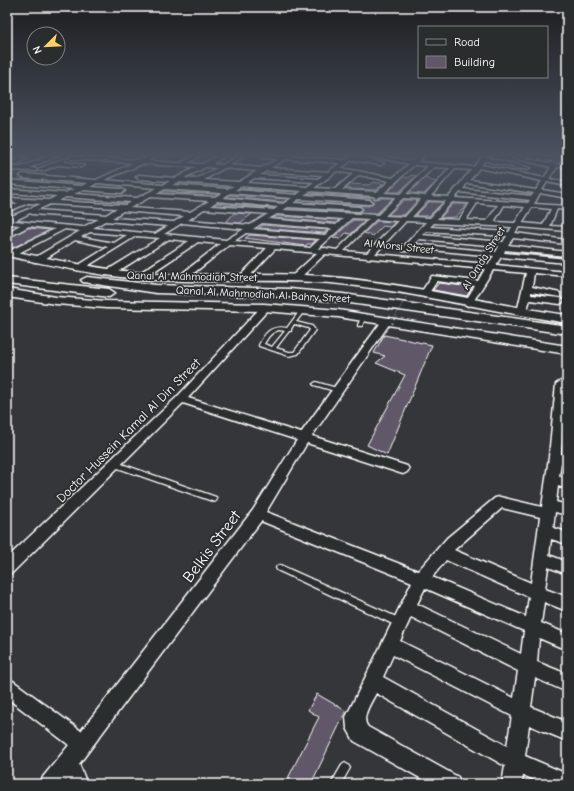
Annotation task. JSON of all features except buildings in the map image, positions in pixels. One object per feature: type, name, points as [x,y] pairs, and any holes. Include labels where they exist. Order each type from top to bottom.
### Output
[{"type":"main road","name":"Qanal Al Mahmodiah Street","points":[[8,256],[109,273],[141,276],[182,278],[295,278],[349,282],[542,316],[567,319]]},
{"type":"main road","name":"Qanal Al Mahmodiah Al Bahry Street","points":[[8,256],[86,280],[131,287],[289,293],[369,301],[504,322],[567,330]]},
{"type":"main road","points":[[289,293],[295,278]]},
{"type":"main road","name":"Qanal Al Mahmodiah Al Bahry Street","points":[[7,281],[97,292],[174,297],[280,300],[348,306],[567,339]]},
{"type":"main road","points":[[7,293],[92,304],[303,310],[567,350]]},
{"type":"main road","points":[[174,297],[222,307]]},
{"type":"main road","points":[[542,316],[567,326]]},
{"type":"street","points":[[30,193],[203,206],[273,213],[490,223],[566,229],[566,242],[510,235],[424,229]]},
{"type":"street","points":[[7,222],[72,193]]},
{"type":"street","points":[[136,193],[286,205],[359,209]]},
{"type":"street","points":[[172,204],[182,193]]},
{"type":"street","points":[[156,236],[225,193]]},
{"type":"street","points":[[237,193],[369,202]]},
{"type":"street","points":[[182,278],[229,241],[303,193]]},
{"type":"street","points":[[368,193],[567,208]]},
{"type":"street","points":[[370,254],[431,193]]},
{"type":"street","points":[[399,257],[456,193]]},
{"type":"street","name":"Al Omda Street","points":[[468,303],[536,193]]},
{"type":"street","points":[[37,260],[104,218],[148,194]]},
{"type":"street","points":[[313,249],[378,194]]},
{"type":"street","points":[[340,252],[402,195]]},
{"type":"street","points":[[545,228],[566,195]]},
{"type":"street","points":[[7,200],[191,214]]},
{"type":"street","points":[[7,210],[26,201]]},
{"type":"street","points":[[461,222],[475,201]]},
{"type":"street","points":[[490,223],[502,203]]},
{"type":"street","points":[[141,276],[173,256],[236,210]]},
{"type":"street","points":[[30,212],[178,223],[215,224],[326,237]]},
{"type":"street","points":[[261,221],[338,227]]},
{"type":"street","name":"Al Morsi Street","points":[[7,222],[194,240],[229,241],[370,254],[565,274]]},
{"type":"street","points":[[7,236],[28,224]]},
{"type":"street","points":[[8,256],[63,228]]},
{"type":"street","points":[[78,268],[135,234]]},
{"type":"street","points":[[109,273],[168,237]]},
{"type":"street","points":[[417,237],[567,254]]},
{"type":"street","points":[[74,238],[117,246]]},
{"type":"street","points":[[243,278],[274,246]]},
{"type":"street","points":[[409,246],[567,261]]},
{"type":"street","points":[[149,249],[173,256]]},
{"type":"street","points":[[295,278],[325,250]]},
{"type":"street","points":[[522,312],[531,270]]},
{"type":"street","points":[[565,274],[565,283]]},
{"type":"street","points":[[424,294],[435,278],[481,284]]},
{"type":"street","points":[[527,293],[558,298]]},
{"type":"street","name":"Doctor Hussein Kamal Al Din Street","points":[[7,568],[181,399],[264,308]]},
{"type":"street","name":"Belkis Street","points":[[50,784],[83,744],[258,514],[304,438],[389,323]]},
{"type":"street","points":[[512,784],[552,479],[561,458],[563,418],[561,384],[567,385]]},
{"type":"street","points":[[181,399],[403,469]]},
{"type":"street","points":[[552,479],[567,484]]},
{"type":"street","points":[[451,784],[358,731],[354,724],[355,717],[421,579],[443,552],[500,502],[548,509],[567,510]]},
{"type":"street","points":[[258,514],[421,579],[567,642]]},
{"type":"street","points":[[545,531],[567,538]]},
{"type":"street","points":[[443,552],[537,593],[567,604]]},
{"type":"street","points":[[542,559],[567,568]]},
{"type":"street","points":[[408,608],[528,667],[567,683]]},
{"type":"street","points":[[390,645],[522,712],[567,732]]},
{"type":"street","points":[[372,681],[516,761],[566,784]]},
{"type":"street","points":[[7,687],[83,744]]},
{"type":"street","points":[[68,761],[76,784]]},
{"type":"lane","points":[[273,349],[303,310]]},
{"type":"lane","points":[[289,330],[278,328],[272,330],[261,345],[289,354],[298,351],[313,330],[310,327],[294,323]]},
{"type":"lane","points":[[316,384],[338,390]]},
{"type":"lane","points":[[114,464],[214,499]]},
{"type":"lane","points":[[280,568],[400,623]]},
{"type":"lane","points":[[336,784],[345,768]]},
{"type":"path","points":[[389,323],[406,297]]}]
